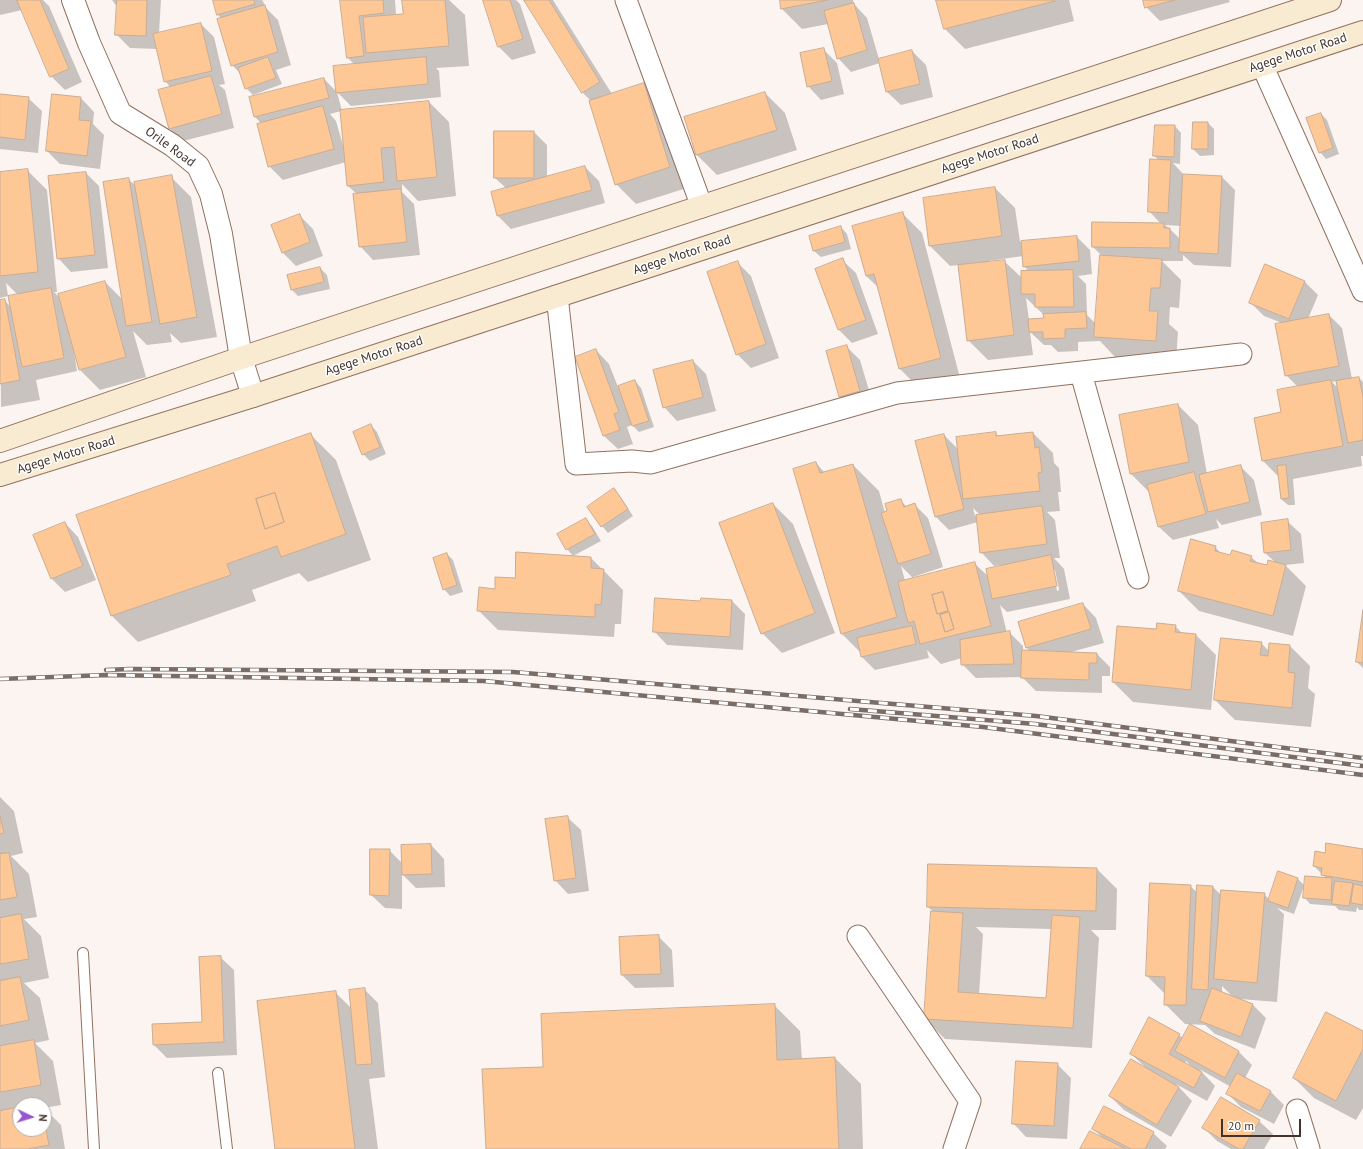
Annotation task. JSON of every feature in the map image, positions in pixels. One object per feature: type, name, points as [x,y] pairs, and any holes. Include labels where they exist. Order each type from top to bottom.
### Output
[{"type":"main road","points":[[0,441],[241,358],[1330,0]]},
{"type":"main road","name":"Agege Motor Road","points":[[0,475],[253,396],[1363,32]]},
{"type":"street","name":"Orile Road","points":[[73,0],[89,42],[120,113],[172,145],[198,166],[211,194],[221,234],[241,358],[253,396]]},
{"type":"street","points":[[626,0],[702,207]]},
{"type":"street","points":[[1262,65],[1363,292]]},
{"type":"street","points":[[557,296],[576,464],[632,461],[651,463],[897,394],[1241,354]]},
{"type":"street","points":[[1081,373],[1138,578]]},
{"type":"street","points":[[858,936],[970,1101],[954,1149]]},
{"type":"street","points":[[1297,1110],[1309,1149]]},
{"type":"lane","points":[[83,953],[94,1149]]},
{"type":"lane","points":[[218,1073],[227,1149]]},
{"type":"building","points":[[17,0],[40,0],[69,69],[50,77]]},
{"type":"building","points":[[117,0],[147,0],[146,36],[115,35]]},
{"type":"building","points":[[213,0],[254,0],[255,4],[217,15]]},
{"type":"building","points":[[340,0],[383,0],[384,13],[359,16],[364,56],[347,58]]},
{"type":"building","points":[[402,0],[445,0],[449,46],[366,53],[363,17],[403,14]]},
{"type":"building","points":[[483,0],[510,0],[523,39],[498,47]]},
{"type":"building","points":[[524,0],[549,0],[600,82],[582,93]]},
{"type":"building","points":[[780,0],[828,0],[781,9]]},
{"type":"building","points":[[936,0],[1054,0],[1055,1],[944,29]]},
{"type":"building","points":[[1143,0],[1175,0],[1145,8]]},
{"type":"building","points":[[854,3],[867,50],[837,59],[824,11]]},
{"type":"building","points":[[265,5],[278,52],[231,66],[217,19]]},
{"type":"building","points":[[201,23],[212,71],[164,82],[153,34]]},
{"type":"building","points":[[824,48],[832,81],[807,87],[800,53]]},
{"type":"building","points":[[912,50],[920,84],[886,92],[878,59]]},
{"type":"building","points":[[268,57],[276,78],[245,89],[238,68]]},
{"type":"building","points":[[426,57],[428,84],[336,93],[333,66]]},
{"type":"building","points":[[211,76],[222,114],[169,129],[158,90]]},
{"type":"building","points":[[324,78],[329,98],[254,117],[249,97]]},
{"type":"building","points":[[644,83],[670,167],[615,185],[589,101]]},
{"type":"building","points":[[765,92],[777,130],[696,155],[684,117]]},
{"type":"building","points":[[0,94],[29,97],[25,140],[0,137]]},
{"type":"building","points":[[52,94],[81,97],[79,120],[91,121],[87,156],[46,151]]},
{"type":"building","points":[[429,101],[437,177],[397,181],[394,147],[381,148],[384,182],[347,186],[340,110]]},
{"type":"building","points":[[323,106],[334,149],[268,167],[257,124]]},
{"type":"building","points":[[1321,113],[1333,148],[1319,153],[1306,118]]},
{"type":"building","points":[[1193,122],[1208,122],[1208,149],[1192,149]]},
{"type":"building","points":[[1155,125],[1175,125],[1174,157],[1153,156]]},
{"type":"building","points":[[494,131],[534,131],[534,178],[494,178]]},
{"type":"building","points":[[1150,159],[1171,160],[1168,213],[1148,212]]},
{"type":"building","points":[[585,166],[592,190],[497,216],[491,192]]},
{"type":"building","points":[[28,169],[38,272],[0,276],[0,172]]},
{"type":"building","points":[[86,172],[95,255],[57,259],[48,176]]},
{"type":"building","points":[[1183,174],[1222,176],[1218,254],[1179,252]]},
{"type":"building","points":[[172,175],[197,317],[160,324],[134,182]]},
{"type":"building","points":[[129,178],[152,322],[126,326],[103,182]]},
{"type":"building","points":[[995,187],[1002,236],[929,246],[923,198]]},
{"type":"building","points":[[401,189],[407,242],[359,247],[353,194]]},
{"type":"building","points":[[903,212],[941,358],[899,369],[874,274],[866,276],[852,226]]},
{"type":"building","points":[[300,214],[310,242],[282,253],[271,225]]},
{"type":"building","points":[[1092,222],[1164,223],[1164,228],[1170,228],[1170,248],[1092,247]]},
{"type":"building","points":[[841,226],[845,242],[813,251],[809,236]]},
{"type":"building","points":[[1077,236],[1079,261],[1023,267],[1021,241]]},
{"type":"building","points":[[1100,255],[1162,259],[1160,288],[1151,288],[1149,311],[1158,311],[1156,341],[1094,337]]},
{"type":"building","points":[[843,258],[866,320],[838,330],[815,269]]},
{"type":"building","points":[[1005,260],[1014,335],[967,341],[958,265]]},
{"type":"building","points":[[738,261],[766,344],[736,355],[707,272]]},
{"type":"building","points":[[1265,264],[1305,281],[1289,319],[1249,303]]},
{"type":"building","points":[[320,267],[324,282],[291,290],[287,275]]},
{"type":"building","points":[[1073,270],[1074,307],[1035,307],[1035,294],[1021,294],[1021,271]]},
{"type":"building","points":[[105,281],[126,357],[79,370],[58,294]]},
{"type":"building","points":[[51,288],[64,358],[22,367],[8,296]]},
{"type":"building","points":[[5,299],[20,380],[0,384],[0,300]]},
{"type":"building","points":[[1086,312],[1087,328],[1065,329],[1065,338],[1043,339],[1043,332],[1029,332],[1028,319],[1044,318],[1043,314]]},
{"type":"building","points":[[1329,314],[1339,366],[1285,376],[1275,324]]},
{"type":"building","points":[[847,345],[860,391],[839,397],[826,351]]},
{"type":"building","points":[[596,349],[619,412],[614,414],[620,430],[603,436],[575,357]]},
{"type":"building","points":[[693,360],[703,397],[663,408],[653,370]]},
{"type":"building","points":[[1359,377],[1363,397],[1363,440],[1348,443],[1336,381]]},
{"type":"building","points":[[635,380],[649,421],[632,426],[618,386]]},
{"type":"building","points":[[1331,380],[1343,446],[1262,461],[1254,418],[1281,412],[1277,390]]},
{"type":"building","points":[[1178,404],[1189,462],[1130,474],[1119,415]]},
{"type":"building","points":[[371,424],[380,447],[362,455],[353,432]]},
{"type":"building","points":[[996,432],[996,436],[1033,432],[1035,448],[1039,447],[1042,472],[1038,473],[1040,491],[963,499],[956,437]]},
{"type":"building","points":[[311,433],[346,534],[281,557],[277,546],[227,564],[231,575],[111,616],[76,515]],"holes":[[[275,493],[284,522],[265,529],[256,499]]]},
{"type":"building","points":[[944,434],[964,509],[935,517],[915,441]]},
{"type":"building","points":[[816,462],[820,473],[853,464],[897,617],[841,634],[793,469]]},
{"type":"building","points":[[1241,465],[1250,502],[1208,512],[1199,475]]},
{"type":"building","points":[[1286,465],[1289,498],[1281,499],[1277,466]]},
{"type":"building","points":[[1194,472],[1206,514],[1158,527],[1147,485]]},
{"type":"building","points":[[614,488],[628,509],[601,527],[587,507]]},
{"type":"building","points":[[275,493],[284,522],[265,529],[256,499]]},
{"type":"building","points":[[901,499],[904,507],[915,503],[931,554],[898,564],[881,513],[887,511],[885,504]]},
{"type":"building","points":[[773,503],[815,613],[761,634],[719,523]]},
{"type":"building","points":[[1042,506],[1047,544],[980,553],[976,515]]},
{"type":"building","points":[[586,518],[595,534],[566,550],[557,534]]},
{"type":"building","points":[[1288,519],[1291,550],[1264,553],[1261,523]]},
{"type":"building","points":[[65,522],[83,566],[51,579],[33,535]]},
{"type":"building","points":[[1191,539],[1216,546],[1215,551],[1230,555],[1232,550],[1252,556],[1250,561],[1267,565],[1268,560],[1286,565],[1273,616],[1178,591]]},
{"type":"building","points":[[516,552],[591,557],[591,568],[604,569],[601,605],[595,604],[595,617],[477,611],[479,587],[495,589],[495,577],[515,578]]},
{"type":"building","points":[[447,553],[457,585],[443,590],[433,558]]},
{"type":"building","points":[[1051,555],[1057,586],[992,599],[986,569]]},
{"type":"building","points":[[975,562],[991,626],[920,644],[914,621],[908,623],[898,582]],"holes":[[[943,592],[948,611],[937,614],[932,595]],[[949,612],[954,629],[945,632],[940,615]]]},
{"type":"building","points":[[943,592],[948,611],[937,614],[932,595]]},
{"type":"building","points":[[655,598],[700,601],[701,598],[732,600],[730,637],[653,632]]},
{"type":"building","points":[[1083,603],[1091,629],[1026,648],[1018,622]]},
{"type":"building","points":[[1363,610],[1363,663],[1356,662]]},
{"type":"building","points":[[949,612],[954,629],[945,632],[940,615]]},
{"type":"building","points":[[1157,623],[1176,625],[1175,632],[1196,634],[1191,690],[1112,682],[1117,626],[1156,629]]},
{"type":"building","points":[[912,626],[916,644],[861,657],[857,638]]},
{"type":"building","points":[[1010,631],[1014,664],[961,665],[960,640]]},
{"type":"building","points":[[1221,638],[1262,642],[1260,655],[1268,656],[1269,643],[1290,645],[1288,672],[1295,673],[1292,708],[1214,700]]},
{"type":"building","points":[[1022,650],[1097,653],[1097,663],[1089,663],[1089,680],[1021,678]]},
{"type":"building","points":[[0,816],[4,833],[0,834]]},
{"type":"building","points":[[568,816],[576,878],[554,881],[545,819]]},
{"type":"building","points":[[1326,843],[1363,849],[1363,882],[1321,875],[1322,868],[1313,866],[1315,851],[1325,853]]},
{"type":"building","points":[[431,844],[432,874],[402,875],[401,845]]},
{"type":"building","points":[[370,849],[390,849],[389,896],[370,895]]},
{"type":"building","points":[[9,853],[17,897],[0,900],[0,854]]},
{"type":"building","points":[[928,864],[1097,868],[1096,911],[927,907]]},
{"type":"building","points":[[1278,871],[1298,878],[1288,908],[1268,901]]},
{"type":"building","points":[[1305,876],[1332,878],[1331,900],[1303,898]]},
{"type":"building","points":[[1335,881],[1353,883],[1349,906],[1332,904]]},
{"type":"building","points":[[1150,883],[1191,885],[1186,1005],[1164,1005],[1165,977],[1146,976]]},
{"type":"building","points":[[1354,884],[1363,886],[1363,905],[1351,903]]},
{"type":"building","points":[[1197,885],[1213,886],[1208,990],[1192,989]]},
{"type":"building","points":[[1221,890],[1265,893],[1257,983],[1214,979]]},
{"type":"building","points":[[931,911],[963,913],[958,992],[1046,998],[1052,915],[1080,917],[1073,1028],[924,1019]]},
{"type":"building","points":[[21,914],[29,959],[0,964],[0,918]]},
{"type":"building","points":[[659,935],[661,974],[621,975],[619,937]]},
{"type":"building","points":[[221,956],[224,1042],[153,1045],[152,1024],[202,1022],[199,957]]},
{"type":"building","points":[[20,977],[29,1020],[0,1026],[0,981]]},
{"type":"building","points":[[365,988],[372,1064],[356,1065],[349,990]]},
{"type":"building","points":[[1212,988],[1253,1004],[1241,1037],[1200,1021]]},
{"type":"building","points":[[336,991],[355,1149],[275,1149],[257,1001]]},
{"type":"building","points":[[775,1004],[777,1060],[835,1057],[839,1149],[486,1149],[482,1069],[543,1067],[541,1014]]},
{"type":"building","points":[[1326,1012],[1363,1031],[1363,1049],[1336,1101],[1293,1078]]},
{"type":"building","points":[[1149,1017],[1180,1034],[1169,1054],[1202,1072],[1194,1088],[1130,1054]]},
{"type":"building","points":[[1190,1024],[1239,1051],[1225,1078],[1175,1051]]},
{"type":"building","points":[[34,1040],[41,1085],[0,1092],[0,1046]]},
{"type":"building","points":[[1131,1059],[1179,1087],[1157,1125],[1109,1096]]},
{"type":"building","points":[[1016,1061],[1058,1063],[1054,1126],[1012,1124]]},
{"type":"building","points":[[1237,1073],[1271,1091],[1260,1111],[1226,1094]]},
{"type":"building","points":[[1221,1097],[1260,1120],[1243,1149],[1239,1149],[1202,1128]]},
{"type":"building","points":[[1104,1106],[1154,1132],[1145,1149],[1131,1149],[1092,1129]]},
{"type":"building","points":[[12,1109],[12,1137],[47,1137],[49,1145],[28,1149],[0,1149],[0,1111]]},
{"type":"building","points":[[1090,1131],[1126,1149],[1080,1149]]},
{"type":"railway","points":[[106,670],[513,672],[1036,716],[1363,758]]},
{"type":"railway","points":[[0,679],[106,675],[484,681],[983,727],[1363,775]]},
{"type":"railway","points":[[850,709],[1035,724],[1363,766]]}]
